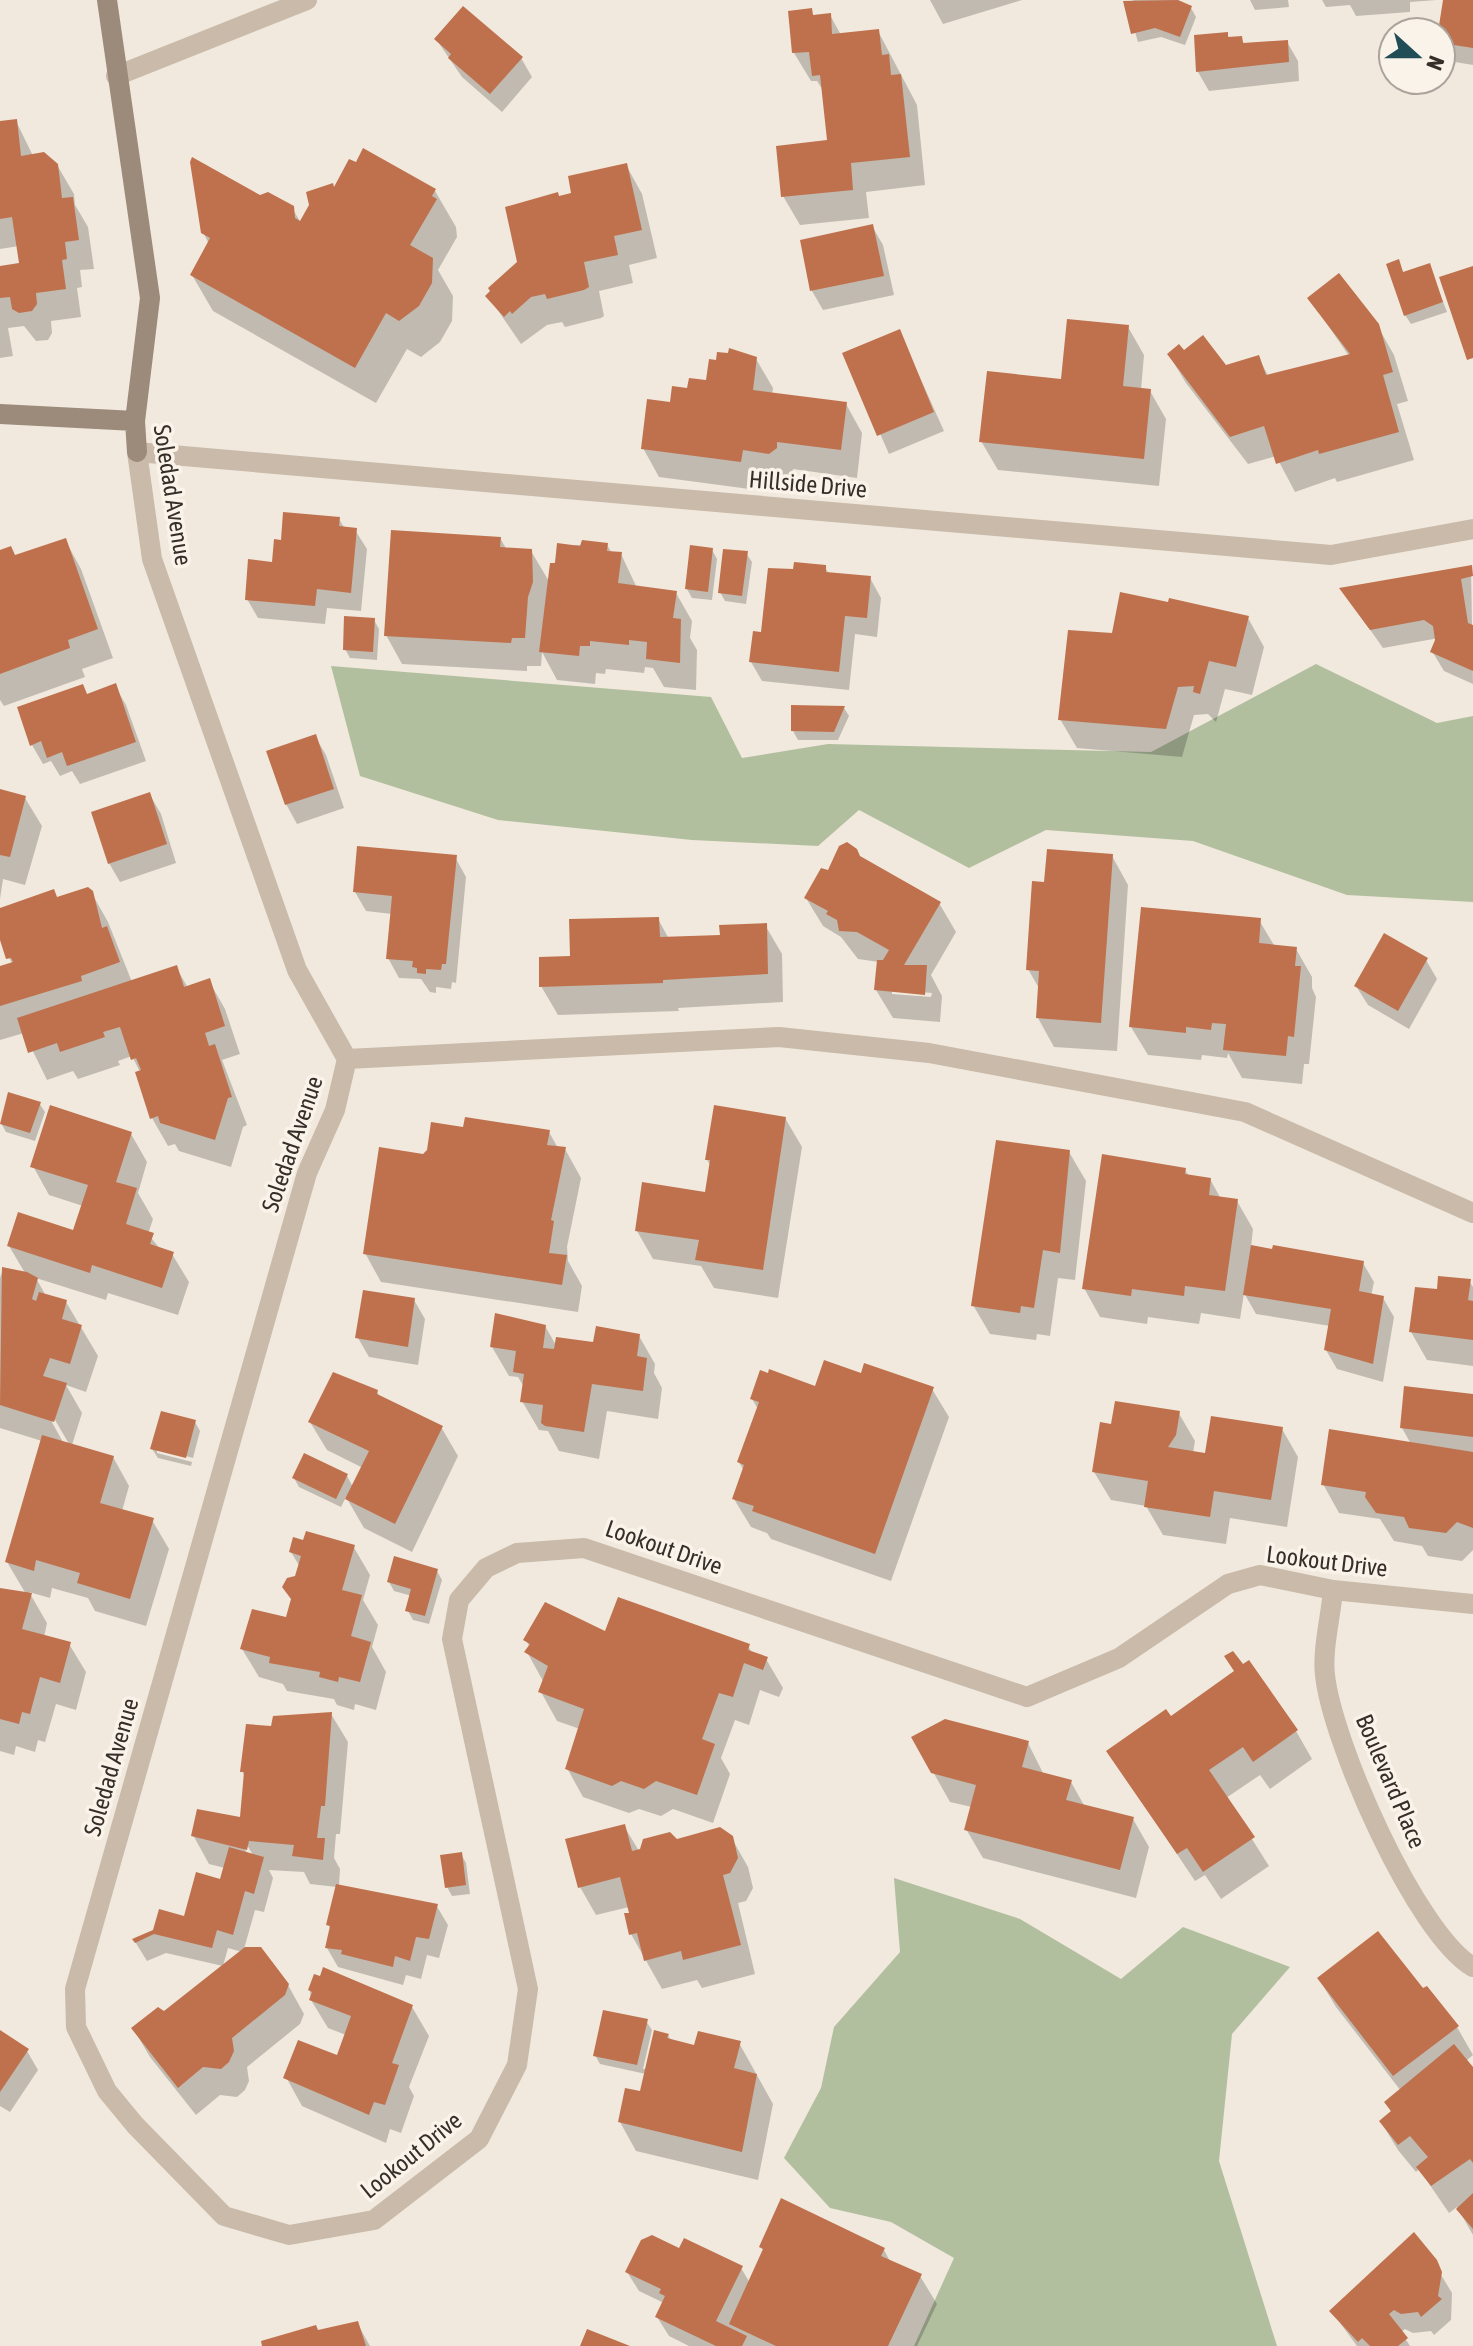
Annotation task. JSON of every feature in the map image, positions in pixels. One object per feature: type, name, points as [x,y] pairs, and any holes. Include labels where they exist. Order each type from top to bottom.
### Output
[{"type":"street","name":"Soledad Avenue","points":[[107,0],[150,298],[135,421],[152,559],[297,970],[347,1059],[335,1110],[307,1173],[75,1989],[76,2027],[107,2091],[224,2216]]},
{"type":"street","points":[[116,76],[307,0]]},
{"type":"street","points":[[0,414],[135,421]]},
{"type":"street","name":"Hillside Drive","points":[[137,452],[1331,555],[1473,529]]},
{"type":"street","points":[[347,1059],[779,1037],[929,1053],[1245,1112],[1473,1213]]},
{"type":"street","name":"Lookout Drive","points":[[224,2216],[289,2235],[374,2220],[479,2139],[517,2065],[528,1989],[452,1639],[459,1600],[486,1568],[517,1553],[584,1548],[1027,1697],[1119,1658],[1228,1584],[1260,1575],[1333,1590],[1473,1604]]},
{"type":"street","name":"Boulevard Place","points":[[1333,1590],[1325,1674],[1342,1746],[1417,1901],[1458,1958],[1473,1967]]},
{"type":"green space","points":[[1316,664],[1437,723],[1473,716],[1473,902],[1347,895],[1193,841],[1046,830],[969,868],[859,810],[818,846],[692,840],[498,820],[360,776],[331,666],[711,697],[742,758],[828,744],[1151,752]]},
{"type":"green space","points":[[894,1878],[1020,1919],[1121,1979],[1183,1927],[1290,1967],[1232,2034],[1219,2161],[1277,2346],[914,2346],[954,2258],[891,2222],[830,2208],[784,2158],[821,2088],[834,2027],[900,1952]]},
{"type":"building","points":[[1178,0],[1192,6],[1180,37],[1155,28],[1131,34],[1123,1]]},
{"type":"building","points":[[1443,0],[1473,0],[1473,48],[1457,46],[1457,16],[1440,16]]},
{"type":"building","points":[[463,6],[523,57],[490,94],[448,58],[451,54],[434,39]]},
{"type":"building","points":[[812,8],[813,15],[831,13],[832,34],[879,29],[882,55],[889,54],[891,75],[901,74],[910,157],[851,163],[853,190],[781,197],[776,146],[827,140],[820,75],[812,76],[809,52],[792,53],[788,11]]},
{"type":"building","points":[[1228,32],[1228,37],[1242,36],[1243,43],[1288,40],[1289,62],[1196,72],[1194,35]]},
{"type":"building","points":[[17,119],[21,156],[44,152],[58,164],[62,198],[73,197],[79,240],[65,242],[67,259],[62,260],[66,289],[36,293],[37,304],[32,311],[19,313],[12,309],[10,297],[0,298],[0,266],[19,263],[12,217],[0,219],[0,121]]},
{"type":"building","points":[[363,148],[436,189],[432,196],[437,199],[410,245],[433,258],[432,283],[419,306],[399,321],[386,313],[355,368],[190,275],[210,238],[201,233],[190,162],[192,157],[260,195],[268,192],[294,206],[295,218],[300,221],[309,205],[306,192],[333,183],[334,187],[349,159],[356,162]]},
{"type":"building","points":[[627,163],[642,230],[614,236],[618,255],[584,262],[589,287],[547,299],[545,294],[531,297],[504,317],[485,296],[490,291],[488,288],[517,262],[505,207],[558,192],[559,196],[571,193],[568,176]]},
{"type":"building","points":[[873,224],[884,276],[810,291],[800,240]]},
{"type":"building","points":[[1399,259],[1403,272],[1430,263],[1443,302],[1404,316],[1386,264]]},
{"type":"building","points":[[1473,266],[1473,358],[1467,360],[1439,277]]},
{"type":"building","points":[[1339,273],[1379,324],[1393,372],[1383,375],[1399,432],[1319,454],[1318,450],[1276,464],[1264,426],[1230,437],[1167,354],[1179,344],[1184,350],[1203,335],[1226,365],[1259,355],[1266,375],[1350,354],[1307,298]]},
{"type":"building","points":[[1067,319],[1129,325],[1123,386],[1151,389],[1144,459],[979,442],[987,371],[1061,379]]},
{"type":"building","points":[[900,329],[934,412],[877,436],[842,353]]},
{"type":"building","points":[[729,348],[757,357],[753,390],[847,402],[841,450],[777,442],[777,448],[769,454],[743,450],[741,462],[641,449],[647,399],[670,402],[672,386],[687,388],[689,378],[706,380],[709,359],[716,360],[717,352],[728,353]]},
{"type":"building","points":[[283,512],[340,517],[339,526],[357,528],[351,593],[317,589],[315,606],[245,600],[248,559],[272,562],[274,539],[281,540]]},
{"type":"building","points":[[391,530],[501,537],[500,547],[532,549],[533,582],[528,597],[525,638],[512,638],[511,643],[384,636]]},
{"type":"building","points":[[66,538],[98,629],[68,640],[70,648],[0,674],[0,550],[11,546],[15,555]]},
{"type":"building","points":[[582,540],[608,543],[607,551],[622,552],[618,583],[677,591],[673,618],[681,619],[680,663],[646,659],[647,642],[629,640],[629,645],[590,641],[590,646],[580,646],[579,656],[539,652],[550,563],[555,563],[557,543],[580,546]]},
{"type":"building","points":[[690,545],[713,548],[708,592],[685,589]]},
{"type":"building","points":[[723,549],[748,551],[742,596],[718,593]]},
{"type":"building","points":[[794,562],[826,565],[826,572],[871,576],[867,618],[845,616],[839,672],[749,662],[753,631],[761,632],[768,568],[793,569]]},
{"type":"building","points":[[1472,565],[1473,576],[1461,579],[1468,623],[1473,625],[1473,671],[1430,652],[1435,640],[1433,626],[1424,620],[1370,630],[1339,588]]},
{"type":"building","points":[[1120,592],[1168,602],[1169,598],[1249,616],[1236,667],[1209,661],[1200,694],[1193,692],[1194,686],[1178,687],[1166,729],[1058,720],[1068,630],[1112,633]]},
{"type":"building","points":[[344,616],[375,618],[373,652],[343,650]]},
{"type":"building","points":[[116,683],[136,742],[67,766],[62,752],[47,758],[41,741],[30,746],[17,707],[83,684],[87,694]]},
{"type":"building","points":[[791,705],[845,706],[834,732],[791,731]]},
{"type":"building","points":[[316,734],[334,789],[285,805],[266,751]]},
{"type":"building","points":[[0,789],[26,796],[10,857],[0,855]]},
{"type":"building","points":[[150,792],[167,844],[108,864],[91,812]]},
{"type":"building","points":[[847,842],[857,849],[860,856],[941,902],[904,965],[927,965],[925,995],[874,990],[877,960],[883,960],[889,950],[857,932],[839,931],[837,920],[826,914],[828,911],[804,898],[821,868],[828,870],[839,846]]},
{"type":"building","points":[[357,846],[457,855],[446,964],[442,964],[441,970],[426,969],[426,974],[417,973],[417,968],[412,967],[413,961],[386,959],[392,896],[353,892]]},
{"type":"building","points":[[1047,849],[1113,854],[1101,1023],[1036,1018],[1039,971],[1026,970],[1032,881],[1044,882]]},
{"type":"building","points":[[88,887],[93,891],[102,928],[107,926],[120,962],[81,976],[82,981],[0,1006],[0,966],[13,962],[11,958],[6,959],[0,940],[0,908],[54,889],[57,897]]},
{"type":"building","points":[[1141,907],[1261,918],[1259,943],[1297,947],[1295,966],[1301,966],[1294,1037],[1288,1036],[1286,1056],[1223,1050],[1226,1024],[1212,1023],[1211,1030],[1186,1027],[1186,1033],[1129,1027]]},
{"type":"building","points":[[659,917],[660,937],[720,935],[719,925],[767,923],[768,974],[663,980],[663,983],[539,987],[539,957],[570,956],[569,919]]},
{"type":"building","points":[[1384,933],[1428,958],[1398,1011],[1354,986]]},
{"type":"building","points":[[177,965],[184,987],[210,978],[225,1026],[205,1033],[209,1046],[215,1044],[232,1097],[228,1098],[215,1140],[160,1123],[158,1116],[150,1119],[135,1072],[141,1070],[136,1058],[131,1060],[120,1027],[103,1032],[105,1037],[60,1052],[57,1043],[28,1053],[17,1018]]},
{"type":"building","points":[[8,1092],[41,1102],[30,1133],[0,1124]]},
{"type":"building","points":[[50,1105],[132,1132],[116,1182],[137,1188],[126,1224],[154,1233],[150,1244],[174,1252],[162,1288],[92,1265],[90,1273],[7,1246],[18,1212],[73,1230],[88,1185],[30,1167]]},
{"type":"building","points":[[714,1105],[786,1117],[763,1270],[695,1260],[699,1240],[635,1231],[642,1182],[705,1192],[710,1160],[705,1160]]},
{"type":"building","points":[[465,1117],[550,1130],[547,1145],[566,1147],[551,1220],[554,1221],[549,1253],[567,1255],[562,1285],[363,1254],[379,1147],[423,1154],[427,1150],[431,1122],[463,1127]]},
{"type":"building","points":[[996,1140],[1070,1150],[1060,1253],[1043,1250],[1034,1308],[1021,1306],[1020,1313],[971,1306]]},
{"type":"building","points":[[1102,1154],[1186,1168],[1185,1174],[1211,1178],[1209,1195],[1238,1199],[1225,1291],[1185,1286],[1184,1296],[1132,1289],[1131,1296],[1082,1289]]},
{"type":"building","points":[[1251,1245],[1272,1249],[1273,1245],[1364,1261],[1359,1291],[1384,1296],[1373,1364],[1324,1350],[1331,1309],[1243,1295]]},
{"type":"building","points":[[2,1267],[27,1272],[38,1278],[32,1299],[36,1301],[39,1292],[67,1300],[62,1319],[82,1325],[70,1364],[50,1358],[43,1376],[67,1383],[54,1422],[0,1405]]},
{"type":"building","points":[[1438,1276],[1471,1279],[1468,1300],[1473,1301],[1473,1340],[1409,1332],[1415,1287],[1437,1289]]},
{"type":"building","points":[[363,1290],[415,1298],[408,1347],[355,1338]]},
{"type":"building","points":[[495,1313],[546,1325],[543,1348],[554,1349],[556,1337],[593,1342],[596,1326],[640,1334],[637,1356],[647,1358],[643,1391],[592,1384],[584,1432],[545,1426],[541,1423],[543,1405],[520,1402],[524,1374],[513,1372],[516,1351],[490,1347]]},
{"type":"building","points":[[824,1360],[861,1373],[864,1363],[934,1387],[875,1554],[752,1511],[754,1506],[732,1499],[744,1465],[737,1462],[759,1402],[750,1399],[760,1370],[768,1373],[769,1369],[815,1386]]},
{"type":"building","points":[[333,1372],[378,1390],[377,1394],[443,1426],[395,1524],[345,1499],[369,1451],[308,1422]]},
{"type":"building","points":[[1404,1386],[1473,1394],[1473,1437],[1400,1428]]},
{"type":"building","points":[[1115,1401],[1180,1411],[1176,1435],[1168,1447],[1205,1453],[1211,1416],[1283,1427],[1271,1500],[1214,1491],[1210,1517],[1144,1507],[1148,1481],[1092,1472],[1100,1422],[1111,1424]]},
{"type":"building","points":[[161,1411],[196,1420],[186,1458],[150,1449]]},
{"type":"building","points":[[1329,1429],[1473,1452],[1473,1528],[1457,1522],[1446,1533],[1409,1528],[1404,1517],[1376,1513],[1365,1497],[1366,1492],[1321,1485]]},
{"type":"building","points":[[42,1435],[114,1456],[100,1503],[154,1518],[130,1599],[77,1583],[80,1573],[36,1560],[34,1571],[5,1562]]},
{"type":"building","points":[[304,1453],[348,1474],[336,1499],[292,1478]]},
{"type":"building","points":[[306,1531],[355,1545],[342,1590],[362,1595],[351,1636],[371,1642],[360,1682],[339,1677],[338,1682],[319,1677],[320,1672],[269,1663],[270,1657],[240,1649],[252,1609],[286,1617],[291,1599],[282,1587],[287,1578],[295,1576],[301,1556],[289,1552],[293,1537],[303,1540]]},
{"type":"building","points":[[394,1556],[438,1569],[425,1616],[405,1611],[411,1589],[387,1582]]},
{"type":"building","points":[[0,1588],[32,1593],[22,1629],[71,1642],[60,1683],[40,1677],[30,1714],[22,1712],[19,1724],[0,1719]]},
{"type":"building","points":[[618,1597],[750,1644],[748,1650],[768,1657],[763,1670],[744,1663],[733,1697],[719,1693],[702,1739],[715,1744],[697,1795],[656,1781],[644,1789],[621,1781],[612,1786],[565,1769],[584,1709],[538,1692],[548,1666],[524,1652],[530,1644],[523,1640],[545,1602],[605,1631]]},
{"type":"building","points":[[1233,1651],[1243,1664],[1249,1660],[1298,1730],[1253,1762],[1243,1747],[1209,1770],[1255,1837],[1203,1872],[1187,1848],[1177,1854],[1106,1751],[1166,1709],[1171,1716],[1234,1671],[1224,1656]]},
{"type":"building","points":[[332,1712],[325,1806],[321,1806],[317,1838],[325,1838],[323,1860],[292,1856],[294,1845],[249,1841],[247,1850],[191,1836],[197,1809],[240,1817],[244,1772],[240,1772],[246,1724],[271,1726],[273,1716]]},
{"type":"building","points":[[945,1719],[1029,1741],[1022,1767],[1072,1780],[1066,1800],[1134,1817],[1120,1870],[964,1830],[976,1785],[931,1773],[911,1737]]},
{"type":"building","points":[[625,1824],[632,1851],[640,1849],[643,1839],[670,1832],[677,1839],[720,1827],[733,1836],[738,1858],[730,1873],[723,1875],[741,1945],[683,1960],[681,1951],[644,1961],[637,1933],[629,1935],[624,1913],[629,1913],[620,1877],[578,1888],[565,1839]]},
{"type":"building","points":[[229,1847],[264,1857],[254,1894],[245,1891],[233,1935],[217,1930],[212,1948],[154,1934],[135,1943],[132,1939],[153,1930],[159,1909],[184,1916],[196,1872],[220,1879]]},
{"type":"building","points":[[462,1852],[466,1885],[445,1888],[440,1855]]},
{"type":"building","points":[[336,1884],[438,1904],[429,1939],[416,1937],[410,1961],[395,1956],[393,1967],[341,1954],[342,1950],[325,1948],[330,1926],[326,1925]]},
{"type":"building","points":[[1378,1931],[1423,1988],[1427,1986],[1459,2026],[1393,2076],[1317,1978]]},
{"type":"building","points":[[245,1947],[261,1947],[289,1984],[285,1995],[232,2038],[234,2051],[221,2069],[203,2067],[178,2088],[131,2028],[158,2007],[164,2011]]},
{"type":"building","points":[[323,1967],[413,2005],[392,2063],[399,2065],[385,2105],[374,2102],[369,2115],[283,2078],[298,2040],[337,2055],[351,2016],[309,2000],[312,1992],[308,1990],[314,1974],[320,1976]]},
{"type":"building","points":[[603,2010],[648,2019],[637,2065],[593,2056]]},
{"type":"building","points":[[0,2030],[29,2049],[0,2092]]},
{"type":"building","points":[[654,2030],[669,2034],[667,2038],[694,2045],[698,2031],[741,2041],[734,2068],[757,2074],[742,2152],[618,2122],[625,2088],[640,2091]]},
{"type":"building","points":[[1454,2044],[1473,2067],[1473,2163],[1470,2159],[1431,2186],[1416,2167],[1428,2157],[1410,2136],[1398,2145],[1379,2121],[1391,2111],[1384,2102]]},
{"type":"building","points":[[1473,2193],[1473,2229],[1456,2209]]},
{"type":"building","points":[[781,2198],[885,2248],[881,2256],[922,2274],[888,2346],[776,2346],[729,2324],[763,2249],[759,2247]]},
{"type":"building","points":[[1414,2232],[1437,2260],[1442,2272],[1438,2296],[1442,2299],[1421,2317],[1418,2312],[1401,2314],[1394,2310],[1389,2314],[1408,2338],[1398,2346],[1370,2346],[1362,2338],[1358,2342],[1329,2311]]},
{"type":"building","points":[[652,2235],[679,2248],[684,2238],[743,2266],[716,2321],[747,2336],[742,2346],[716,2346],[655,2317],[665,2296],[659,2293],[661,2289],[625,2272],[641,2240]]},
{"type":"building","points":[[358,2321],[366,2346],[262,2346],[261,2341],[316,2325],[318,2330]]},
{"type":"building","points":[[587,2329],[630,2346],[580,2346]]}]
